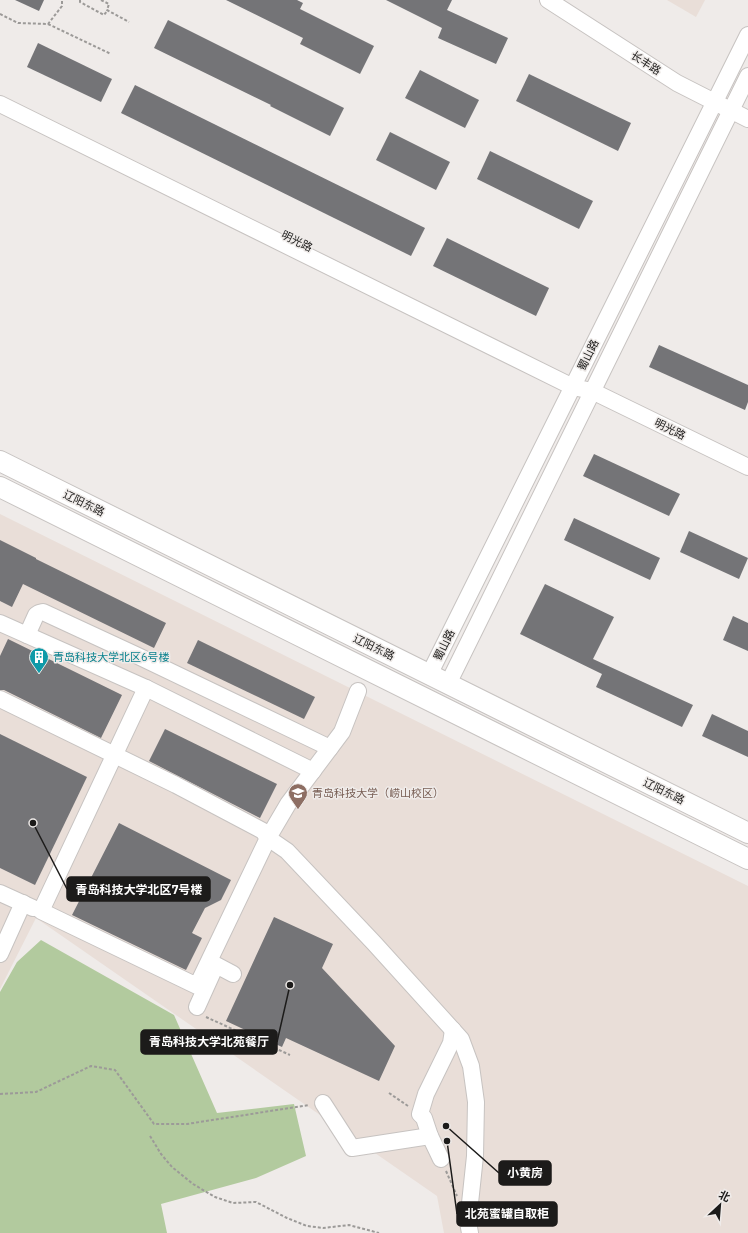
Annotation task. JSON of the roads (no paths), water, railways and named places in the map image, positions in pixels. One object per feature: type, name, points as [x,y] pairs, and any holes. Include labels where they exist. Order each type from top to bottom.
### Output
[{"type":"main road","name":"辽阳东路","points":[[0,461],[748,833]]},
{"type":"main road","name":"辽阳东路","points":[[0,487],[748,859]]},
{"type":"street","name":"长丰路","points":[[548,0],[676,83],[748,119]]},
{"type":"street","name":"蜀山路","points":[[429,675],[748,35]]},
{"type":"street","name":"蜀山路","points":[[448,684],[748,76]]},
{"type":"street","name":"明光路","points":[[0,93],[574,383]]},
{"type":"street","name":"明光路","points":[[0,104],[748,467]]},
{"type":"street","points":[[27,635],[36,615],[39,612],[43,612],[330,748]]},
{"type":"street","points":[[0,623],[146,688],[313,771]]},
{"type":"street","points":[[41,911],[146,688]]},
{"type":"street","points":[[0,893],[41,911],[197,986],[268,838],[288,804],[342,732],[358,691]]},
{"type":"street","points":[[0,699],[176,785],[263,831],[268,838],[287,851],[374,943],[461,1039],[468,1059],[476,1102],[475,1156],[468,1222],[470,1233]]},
{"type":"street","points":[[0,954],[23,903]]},
{"type":"street","points":[[197,1007],[216,965],[233,974]]},
{"type":"street","points":[[441,1159],[430,1136],[424,1118],[420,1114],[426,1094],[451,1043],[453,1030]]},
{"type":"street","points":[[322,1104],[352,1148],[430,1136]]},
{"type":"place","name":"青岛科技大学北区6号楼","points":[[39,674]]},
{"type":"place","name":"青岛科技大学（崂山校区）","points":[[298,810]]},
{"type":"place","name":"青岛科技大学北区7号楼","points":[[33,823]]},
{"type":"place","name":"青岛科技大学北苑餐厅","points":[[290,985]]},
{"type":"place","name":"小黄房","points":[[446,1126]]},
{"type":"place","name":"北苑蜜罐自取柜","points":[[447,1141]]}]
